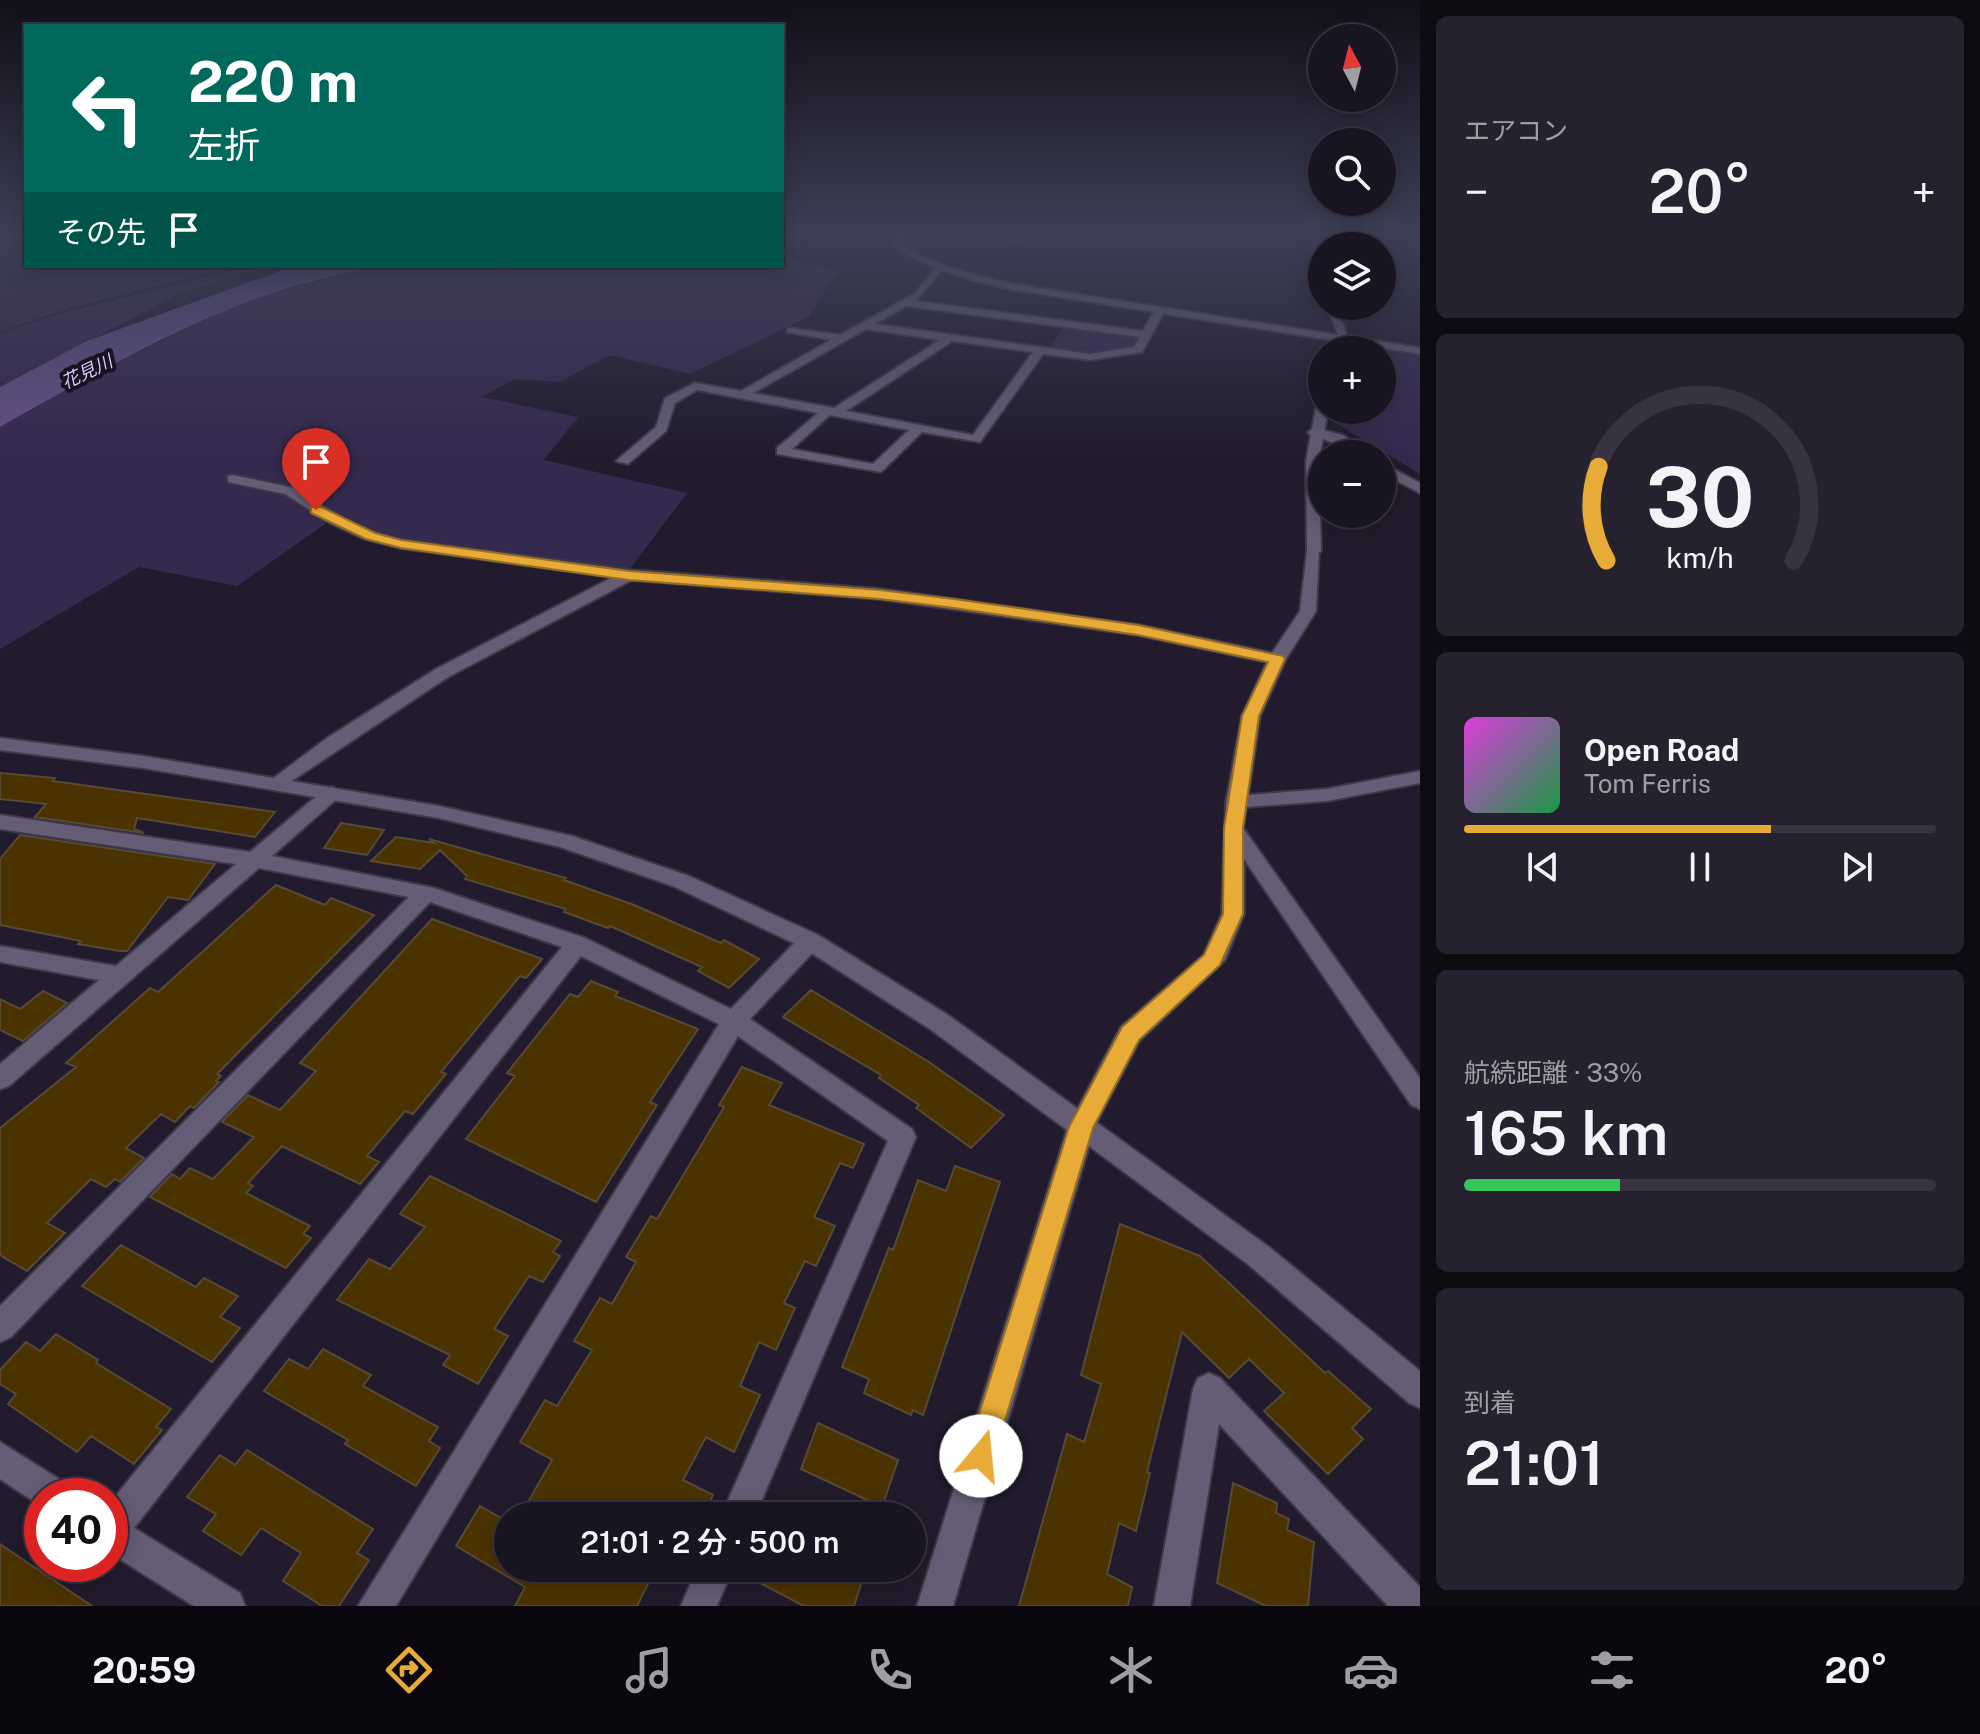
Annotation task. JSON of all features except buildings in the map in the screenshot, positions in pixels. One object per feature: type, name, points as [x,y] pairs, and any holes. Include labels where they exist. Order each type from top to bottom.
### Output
[{"type":"street","points":[[744,394],[899,306]]},
{"type":"street","points":[[926,306],[1146,335]]},
{"type":"street","points":[[1133,306],[1308,338]]},
{"type":"street","points":[[864,326],[1090,357],[1138,350],[1160,310]]},
{"type":"street","points":[[792,330],[842,339]]},
{"type":"street","points":[[919,428],[876,469],[782,451],[832,411],[950,338]]},
{"type":"street","points":[[1396,349],[1420,351]]},
{"type":"street","points":[[623,461],[662,428],[669,401],[695,386],[976,439],[1040,350]]},
{"type":"street","points":[[935,1606],[1081,1127],[1130,1034],[1213,960],[1233,914],[1233,828],[1251,716],[1277,659],[1308,611],[1314,551],[1314,432],[1317,424]]},
{"type":"street","points":[[1314,432],[1342,440]]},
{"type":"street","points":[[1396,475],[1420,489]]},
{"type":"street","points":[[233,479],[289,491],[337,521],[370,536],[401,544],[629,575],[895,596],[1138,630],[1277,659]]},
{"type":"street","points":[[278,784],[334,742],[442,673],[629,575]]},
{"type":"street","points":[[0,744],[143,762],[439,812],[565,841],[681,881],[810,941],[939,1022],[1259,1256],[1420,1392]]},
{"type":"street","points":[[1236,802],[1327,795],[1420,777]]},
{"type":"street","points":[[0,1079],[332,793]]},
{"type":"street","points":[[0,822],[255,860],[426,893],[577,944],[734,1021],[903,1137],[744,1502]]},
{"type":"street","points":[[1233,828],[1420,1098]]},
{"type":"street","points":[[0,1327],[426,893]]},
{"type":"street","points":[[376,1606],[734,1021],[810,941]]},
{"type":"street","points":[[128,1508],[577,944]]},
{"type":"street","points":[[0,954],[118,975]]},
{"type":"street","points":[[1172,1606],[1209,1389],[1413,1606]]},
{"type":"street","points":[[0,1459],[28,1478]]},
{"type":"street","points":[[128,1543],[227,1606]]},
{"type":"street","points":[[699,1606],[709,1582]]},
{"type":"shaded area","points":[[0,306],[78,306],[70,308],[0,332]]},
{"type":"shaded area","points":[[90,306],[156,306],[0,387],[0,333]]},
{"type":"shaded area","points":[[238,306],[815,306],[808,317],[690,374],[610,355],[559,382],[515,379],[482,397],[578,417],[544,460],[687,493],[629,570],[441,552],[328,522],[237,586],[139,567],[0,649],[0,427],[117,362]]},
{"type":"shaded area","points":[[1065,326],[1133,335],[1139,339],[1135,348],[1087,355],[1049,349]]},
{"type":"shaded area","points":[[1396,352],[1420,356],[1420,474],[1396,460],[1396,440],[1364,440],[1337,424],[1396,424]]},
{"type":"water","name":"花見川","points":[[184,306],[237,306],[129,356],[0,427],[0,387],[87,341]]},
{"type":"route","points":[[316,510],[370,536],[401,544],[629,575],[765,588],[880,594],[1138,630],[1277,659],[1251,716],[1236,802],[1233,914],[1213,960],[1130,1034],[1081,1127],[981,1456]]}]
